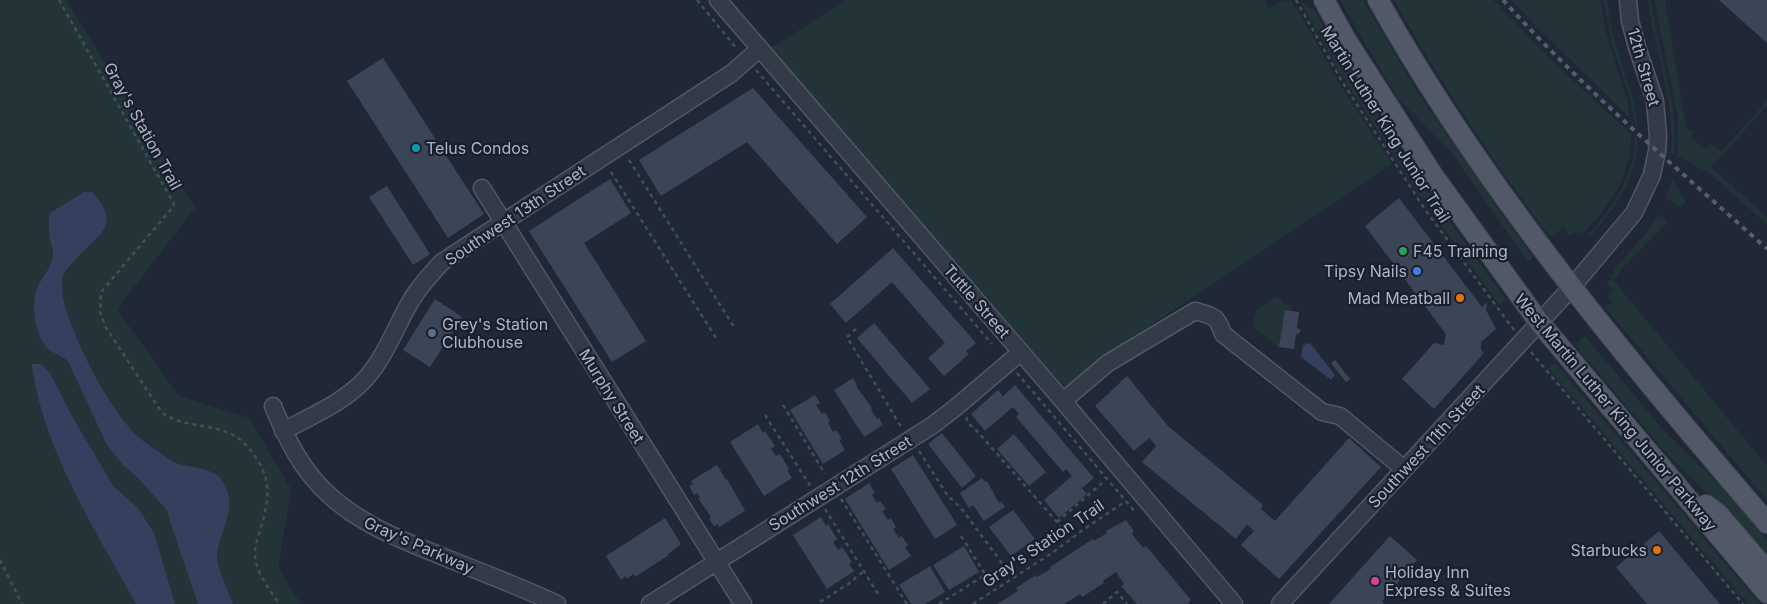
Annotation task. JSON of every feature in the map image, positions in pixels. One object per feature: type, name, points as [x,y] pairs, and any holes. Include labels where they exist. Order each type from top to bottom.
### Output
[{"type":"main road","name":"West Martin Luther King Junior Parkway","points":[[1324,0],[1346,40],[1432,174],[1539,322],[1767,593]]},
{"type":"main road","points":[[1378,0],[1477,157],[1572,288],[1767,523]]},
{"type":"main road","points":[[1682,493],[1707,505],[1718,514],[1767,571]]},
{"type":"street","name":"Tuttle Street","points":[[718,0],[1063,401],[1234,604]]},
{"type":"street","name":"12th Street","points":[[1572,288],[1634,213],[1652,175],[1657,151],[1658,120],[1655,101],[1630,21],[1628,0]]},
{"type":"street","name":"Southwest 13th Street","points":[[283,431],[331,406],[357,388],[372,371],[382,355],[409,303],[442,262],[732,73],[759,49]]},
{"type":"street","name":"Murphy Street","points":[[482,188],[743,604]]},
{"type":"street","name":"Southwest 11th Street","points":[[1280,604],[1572,288]]},
{"type":"street","points":[[1063,401],[1108,364],[1196,311],[1211,315],[1219,321],[1223,334],[1230,340],[1322,412],[1340,416],[1404,469]]},
{"type":"street","name":"Southwest 12th Street","points":[[650,604],[941,419],[1021,352]]},
{"type":"street","name":"Gray's Parkway","points":[[273,406],[283,431],[309,473],[327,494],[365,522],[388,535],[557,604]]},
{"type":"path","name":"Gray's Station Trail","points":[[59,0],[174,204],[102,292],[100,312],[105,326],[162,413],[173,420],[225,431],[238,438],[251,450],[266,475],[268,490],[268,502],[255,552],[256,564],[261,576],[279,604]]},
{"type":"path","points":[[697,0],[741,53]]},
{"type":"path","name":"Martin Luther King Junior Trail","points":[[1296,0],[1343,83],[1426,211],[1515,330]]},
{"type":"path","points":[[752,66],[997,349]]},
{"type":"path","points":[[630,160],[734,326]]},
{"type":"path","points":[[611,172],[716,338]]},
{"type":"path","points":[[856,329],[847,337],[901,427]]},
{"type":"path","points":[[1532,353],[1743,604]]},
{"type":"path","name":"Gray's Station Trail","points":[[973,604],[1052,553],[1126,501],[1015,370]]},
{"type":"path","points":[[783,405],[826,474]]},
{"type":"path","points":[[766,415],[813,490]]},
{"type":"path","points":[[965,415],[969,424],[977,430],[1071,538]]},
{"type":"path","points":[[918,448],[948,496],[961,508],[1013,578]]},
{"type":"path","points":[[1058,522],[1102,483]]},
{"type":"path","points":[[841,498],[907,604]]},
{"type":"path","points":[[821,504],[880,597]]},
{"type":"path","points":[[961,536],[995,590]]},
{"type":"path","points":[[0,560],[22,604]]},
{"type":"path","points":[[820,602],[851,582],[864,571]]},
{"type":"path","points":[[939,604],[985,575]]},
{"type":"path","points":[[1103,604],[1117,592],[1127,604]]},
{"type":"shaded area","points":[[0,0],[66,0],[195,208],[117,309],[179,396],[249,418],[291,489],[278,568],[301,604],[0,604]]},
{"type":"shaded area","points":[[846,0],[1264,0],[1269,8],[1291,0],[1340,85],[1392,164],[1097,361],[1071,385],[1066,386],[1059,381],[771,48]]},
{"type":"shaded area","points":[[1340,0],[1363,0],[1418,93],[1533,258],[1528,262],[1451,152],[1398,99]]},
{"type":"shaded area","points":[[1394,0],[1493,0],[1564,72],[1631,134],[1628,162],[1624,175],[1604,210],[1585,231],[1578,234],[1576,232],[1570,236],[1564,227],[1550,237],[1468,121]]},
{"type":"shaded area","points":[[1512,0],[1601,0],[1605,31],[1628,103],[1629,117],[1531,21]]},
{"type":"shaded area","points":[[1604,0],[1607,0],[1612,33],[1635,104],[1637,128],[1630,97],[1612,45]]},
{"type":"shaded area","points":[[1648,0],[1650,0],[1673,108],[1674,154],[1671,153],[1672,133],[1668,95]]},
{"type":"shaded area","points":[[1654,0],[1665,0],[1687,131],[1692,130],[1694,132],[1690,137],[1705,149],[1712,144],[1721,152],[1767,101],[1767,106],[1711,167],[1767,217],[1767,224],[1709,173],[1677,156],[1678,117]]},
{"type":"shaded area","points":[[1302,2],[1314,10],[1408,163],[1506,300],[1499,305],[1417,191],[1345,81]]},
{"type":"shaded area","points":[[1635,134],[1637,139],[1636,157],[1629,180],[1612,210],[1589,237],[1588,235],[1615,201],[1622,189],[1632,163]]},
{"type":"shaded area","points":[[1672,179],[1686,201],[1680,208],[1666,197]]},
{"type":"shaded area","points":[[1658,214],[1668,221],[1620,271],[1614,281],[1767,466],[1767,500],[1605,307],[1612,302],[1608,296],[1613,291],[1607,283],[1612,279],[1610,276],[1648,231]]},
{"type":"shaded area","points":[[1278,296],[1283,304],[1292,305],[1291,310],[1285,310],[1279,348],[1252,326],[1257,309]]},
{"type":"shaded area","points":[[1585,336],[1666,433],[1722,487],[1767,540],[1767,560],[1718,503],[1668,455],[1575,345]]},
{"type":"shaded area","points":[[1555,363],[1760,604],[1748,604],[1548,368]]},
{"type":"water","points":[[84,192],[92,192],[101,204],[106,214],[106,223],[104,230],[64,273],[62,285],[63,299],[70,322],[102,389],[133,432],[172,461],[216,474],[223,482],[228,493],[229,511],[218,547],[217,558],[233,604],[198,604],[166,509],[138,478],[123,465],[106,443],[68,361],[48,349],[37,328],[34,301],[38,286],[49,267],[53,253],[49,230],[50,213]]},
{"type":"water","points":[[1310,343],[1335,375],[1331,380],[1301,357],[1303,345]]},
{"type":"water","points":[[32,364],[41,364],[50,373],[74,420],[114,487],[137,507],[154,533],[175,604],[136,604],[88,518],[59,458],[47,427]]},
{"type":"building","points":[[1719,0],[1767,0],[1767,43]]},
{"type":"building","name":"Telus Condos","points":[[383,58],[484,214],[448,238],[347,81]]},
{"type":"building","points":[[753,88],[867,217],[837,244],[747,142],[661,196],[639,160]]},
{"type":"building","points":[[610,179],[631,213],[584,243],[646,341],[612,362],[529,231]]},
{"type":"building","points":[[387,186],[430,254],[413,265],[369,197]]},
{"type":"building","points":[[1399,198],[1482,307],[1487,302],[1486,310],[1496,329],[1481,342],[1481,350],[1484,353],[1434,409],[1402,379],[1434,343],[1444,345],[1446,334],[1365,226]]},
{"type":"building","points":[[893,248],[976,343],[966,351],[969,354],[944,376],[928,358],[945,343],[892,282],[846,323],[830,304]]},
{"type":"building","name":"Grey's Station Clubhouse","points":[[435,299],[462,317],[430,367],[403,350]]},
{"type":"building","points":[[1285,310],[1299,312],[1297,328],[1301,330],[1298,335],[1296,333],[1294,349],[1279,347]]},
{"type":"building","points":[[874,323],[930,389],[912,403],[857,338]]},
{"type":"building","points":[[1335,360],[1350,379],[1346,382],[1331,363]]},
{"type":"building","points":[[1127,376],[1168,426],[1263,505],[1261,509],[1275,521],[1349,438],[1381,467],[1279,579],[1241,545],[1254,531],[1247,524],[1236,539],[1142,462],[1156,446],[1149,438],[1134,451],[1095,406]]},
{"type":"building","points":[[853,378],[877,419],[879,418],[883,425],[864,437],[834,390]]},
{"type":"building","points":[[1015,385],[1094,478],[1082,488],[1087,494],[1059,518],[1044,500],[1072,476],[1066,469],[1063,472],[1016,417],[1019,414],[1013,407],[985,431],[971,414],[998,390],[1003,396]]},
{"type":"building","points":[[815,395],[820,403],[816,405],[822,414],[825,412],[833,432],[836,430],[842,439],[839,440],[845,450],[823,464],[790,410]]},
{"type":"building","points":[[758,424],[763,433],[765,431],[775,446],[771,449],[776,456],[780,454],[792,478],[764,496],[730,442]]},
{"type":"building","points":[[942,433],[976,476],[962,488],[928,444]]},
{"type":"building","points":[[1014,434],[1046,472],[1029,486],[997,449]]},
{"type":"building","points":[[913,455],[957,525],[935,539],[891,469]]},
{"type":"building","points":[[717,465],[745,511],[719,527],[718,524],[714,526],[709,518],[711,517],[698,498],[700,497],[697,493],[694,495],[689,486],[693,484],[691,481]]},
{"type":"building","points":[[982,478],[985,482],[987,481],[999,503],[1001,501],[1005,507],[984,521],[973,505],[969,508],[960,493]]},
{"type":"building","points":[[869,483],[875,493],[872,495],[877,503],[880,501],[886,509],[882,511],[888,520],[891,518],[896,527],[893,529],[899,538],[902,536],[908,545],[905,547],[911,556],[889,570],[845,499]]},
{"type":"building","points":[[1013,510],[1035,539],[1011,556],[989,527]]},
{"type":"building","points":[[821,517],[826,526],[828,524],[837,539],[833,542],[838,550],[842,547],[852,562],[849,564],[854,571],[827,589],[793,535]]},
{"type":"building","points":[[665,518],[681,544],[669,555],[635,577],[633,574],[627,579],[626,576],[621,580],[606,556]]},
{"type":"building","points":[[1126,520],[1134,531],[1132,534],[1143,548],[1146,546],[1191,600],[1189,604],[1137,604],[1121,586],[1124,584],[1116,572],[1103,581],[1104,583],[1082,597],[1080,594],[1064,604],[997,604],[1018,591],[1016,588],[1036,575],[1037,577],[1051,569],[1050,567]]},
{"type":"building","points":[[1659,531],[1720,604],[1647,604],[1616,567]]},
{"type":"building","name":"Holiday Inn Express & Suites","points":[[1390,536],[1417,560],[1382,601],[1384,603],[1329,604]]},
{"type":"building","points":[[964,546],[979,572],[949,590],[933,565]]},
{"type":"building","points":[[930,566],[945,592],[925,604],[911,604],[899,585]]},
{"type":"railway","points":[[1503,0],[1598,97],[1767,249]]},
{"type":"place","name":"Telus Condos","points":[[416,148]]},
{"type":"place","name":"F45 Training","points":[[1403,251]]},
{"type":"place","name":"Tipsy Nails","points":[[1417,271]]},
{"type":"place","name":"Mad Meatball","points":[[1460,298]]},
{"type":"place","name":"Grey's Station Clubhouse","points":[[432,333]]},
{"type":"place","name":"Starbucks","points":[[1657,550]]},
{"type":"place","name":"Holiday Inn Express & Suites","points":[[1375,581]]}]
